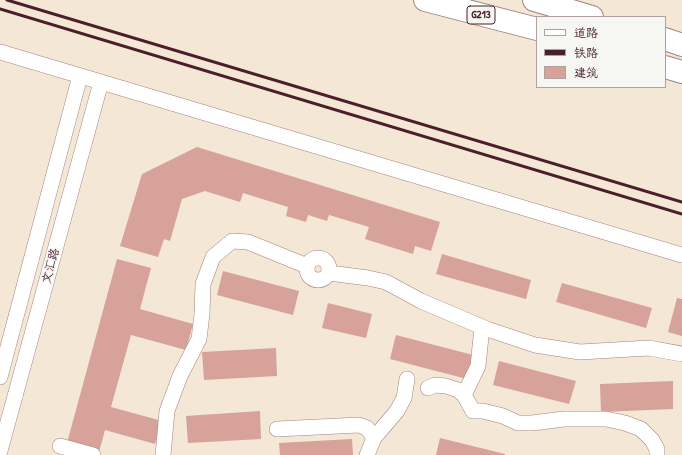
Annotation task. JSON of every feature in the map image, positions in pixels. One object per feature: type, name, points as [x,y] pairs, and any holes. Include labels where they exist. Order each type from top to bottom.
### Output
[{"type":"highway","name":"G213","points":[[426,0],[536,30]]},
{"type":"highway","points":[[545,1],[589,16]]},
{"type":"highway","points":[[666,40],[682,45]]},
{"type":"highway","points":[[666,67],[682,72]]},
{"type":"street","points":[[0,52],[682,255]]},
{"type":"street","name":"文汇路","points":[[0,377],[80,76]]},
{"type":"street","name":"文汇路","points":[[0,451],[101,82]]},
{"type":"street","points":[[163,455],[167,411],[180,376],[199,339],[203,284],[213,257],[232,242],[248,242],[307,266],[308,273],[316,280],[324,278],[329,273],[386,282],[421,301],[482,327],[535,346],[580,352],[649,348],[682,354]]},
{"type":"street","points":[[464,395],[478,366],[482,327]]},
{"type":"street","points":[[367,455],[374,438],[397,411],[404,398],[407,379]]},
{"type":"street","points":[[428,388],[435,385],[446,386],[458,390],[464,395],[473,411],[484,411],[503,416],[518,423],[532,423],[564,419],[606,420],[625,423],[641,429],[652,440],[657,449],[657,455]]},
{"type":"street","points":[[277,429],[359,425],[367,428],[374,438]]},
{"type":"street","points":[[60,446],[93,455]]},
{"type":"building","points":[[197,147],[440,222],[431,251],[415,246],[413,254],[365,239],[369,227],[329,215],[327,221],[308,215],[306,222],[286,216],[288,207],[243,193],[240,202],[205,191],[182,199],[170,241],[164,239],[158,257],[120,246],[142,174]]},
{"type":"building","points":[[442,254],[531,280],[526,299],[436,274]]},
{"type":"building","points":[[117,259],[151,268],[140,309],[193,324],[186,350],[131,335],[111,407],[162,421],[155,444],[105,430],[99,452],[67,443]]},
{"type":"building","points":[[223,271],[299,291],[293,315],[217,295]]},
{"type":"building","points":[[562,283],[652,308],[646,328],[556,302]]},
{"type":"building","points":[[677,298],[682,299],[682,336],[668,332]]},
{"type":"building","points":[[328,303],[372,314],[366,338],[322,328]]},
{"type":"building","points":[[396,335],[473,355],[467,379],[390,359]]},
{"type":"building","points":[[276,348],[277,376],[204,380],[202,352]]},
{"type":"building","points":[[499,361],[576,381],[569,404],[493,385]]},
{"type":"building","points":[[673,381],[673,409],[601,412],[600,384]]},
{"type":"building","points":[[260,411],[261,439],[188,443],[186,416]]},
{"type":"building","points":[[440,438],[505,454],[505,455],[436,455]]},
{"type":"building","points":[[352,439],[353,455],[280,455],[279,443]]},
{"type":"railway","points":[[7,0],[682,202]]},
{"type":"railway","points":[[0,9],[682,214]]}]
